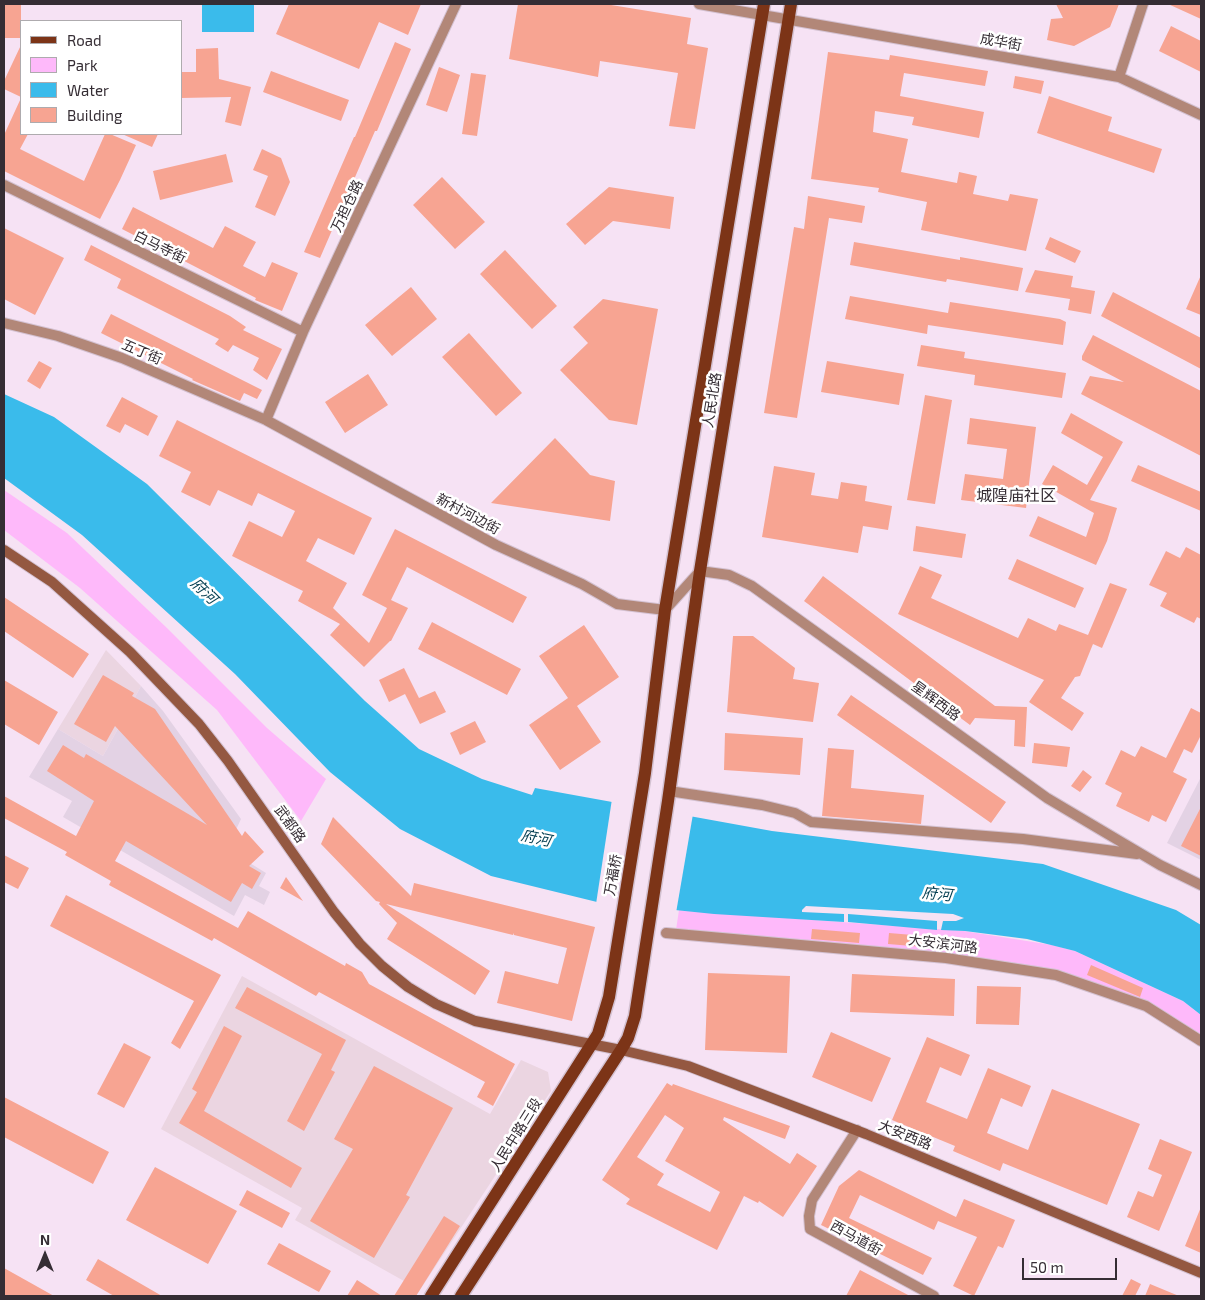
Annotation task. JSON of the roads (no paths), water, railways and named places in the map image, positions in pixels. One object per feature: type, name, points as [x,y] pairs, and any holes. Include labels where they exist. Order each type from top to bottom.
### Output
[{"type":"main road","name":"人民北路","points":[[669,796],[700,570],[791,4]]},
{"type":"main road","name":"人民北路","points":[[645,772],[665,610],[763,9]]},
{"type":"main road","name":"万福桥","points":[[610,983],[645,772]]},
{"type":"main road","points":[[461,1296],[628,1038],[635,1016],[669,796]]},
{"type":"main road","name":"人民中路三段","points":[[431,1296],[591,1045],[601,1026],[609,997],[610,983]]},
{"type":"street","name":"万担仓路","points":[[266,420],[303,332],[456,4]]},
{"type":"street","name":"成华街","points":[[699,4],[763,9],[788,19],[1119,77],[1201,115]]},
{"type":"street","points":[[1119,77],[1143,4]]},
{"type":"street","name":"白马寺街","points":[[4,185],[303,332]]},
{"type":"street","name":"五丁街","points":[[4,323],[58,336],[122,358],[266,420]]},
{"type":"street","name":"新村河边街","points":[[266,420],[496,545],[582,584],[617,604],[665,610]]},
{"type":"street","name":"武都路","points":[[4,550],[52,582],[130,652],[200,724],[334,912],[360,944],[388,971],[408,987],[436,1004],[476,1021],[591,1045]]},
{"type":"street","points":[[665,610],[700,570]]},
{"type":"street","name":"星辉西路","points":[[700,570],[729,575],[752,586],[1047,798],[1160,865],[1201,885]]},
{"type":"street","points":[[669,796],[762,805],[796,813],[811,822],[1023,839],[1143,855]]},
{"type":"street","name":"大安滨河路","points":[[666,933],[975,961],[1056,975],[1146,1006],[1201,1041]]},
{"type":"street","name":"大安西路","points":[[591,1045],[688,1066],[856,1130],[1201,1273]]},
{"type":"street","name":"西马道街","points":[[856,1130],[812,1200],[809,1216],[810,1229],[934,1296]]},
{"type":"water","points":[[202,4],[254,4],[254,32],[202,32]]},
{"type":"water","name":"府河","points":[[4,394],[54,417],[147,484],[365,701],[419,749],[482,779],[532,795],[535,788],[772,831],[1043,864],[1176,910],[1201,925],[1201,1015],[1183,1001],[1075,951],[1027,939],[965,931],[941,930],[943,921],[956,921],[964,918],[953,914],[806,906],[802,910],[802,912],[844,914],[844,922],[714,914],[597,902],[491,876],[400,829],[330,772],[235,674],[82,535],[4,478]]},
{"type":"water","points":[[848,914],[937,921],[937,930],[848,922]]},
{"type":"district","name":"城隍庙社区","points":[[1016,496]]}]
